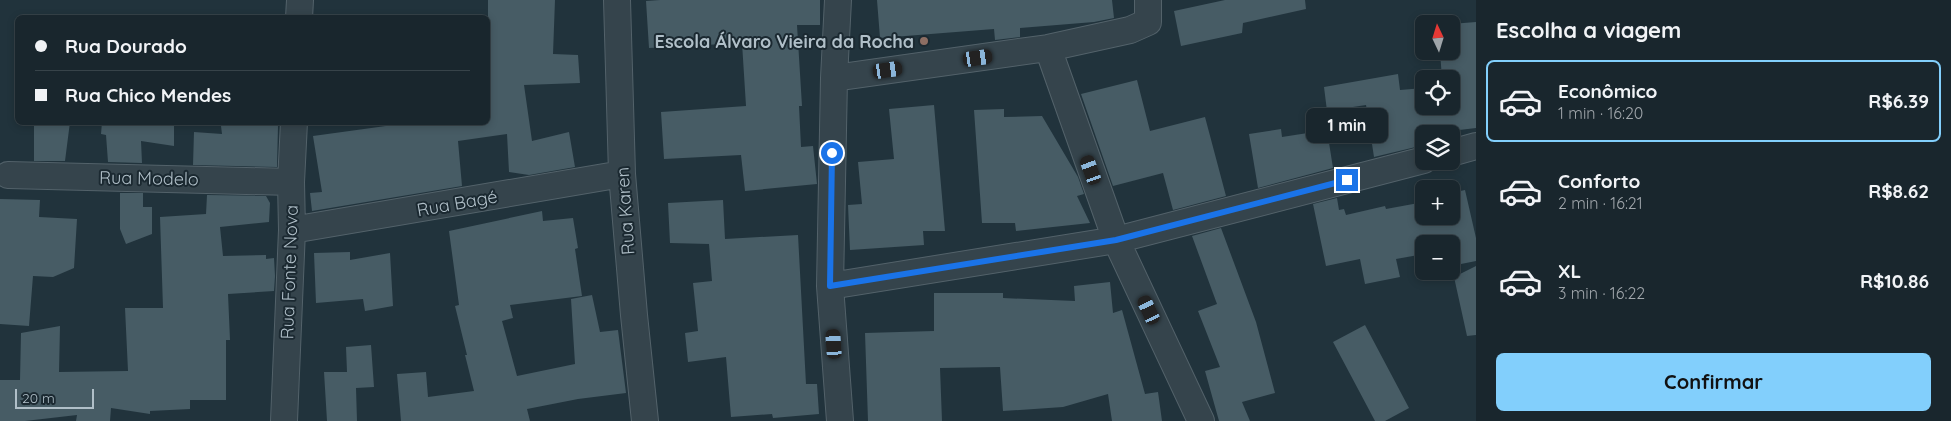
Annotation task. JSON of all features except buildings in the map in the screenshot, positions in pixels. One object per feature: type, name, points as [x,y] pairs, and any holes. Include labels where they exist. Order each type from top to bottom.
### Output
[{"type":"street","points":[[299,15],[300,0]]},
{"type":"street","name":"Rua Karen","points":[[617,0],[622,174],[634,315],[646,421]]},
{"type":"street","points":[[838,0],[834,78],[830,286],[840,421]]},
{"type":"street","points":[[834,78],[1048,48],[1130,30],[1148,11]]},
{"type":"street","points":[[1048,48],[1116,240],[1201,421]]},
{"type":"street","name":"Rua Fonte Nova","points":[[284,421],[292,230],[291,182],[294,125]]},
{"type":"street","points":[[1460,150],[1476,146]]},
{"type":"street","points":[[830,286],[1116,240],[1415,162]]},
{"type":"street","name":"Rua Bagé","points":[[292,230],[622,174]]},
{"type":"street","name":"Rua Modelo","points":[[8,175],[291,182]]},
{"type":"place","name":"Escola Álvaro Vieira da Rocha","points":[[924,41]]},
{"type":"route","points":[[832,153],[830,286],[1116,240],[1347,180]]}]
